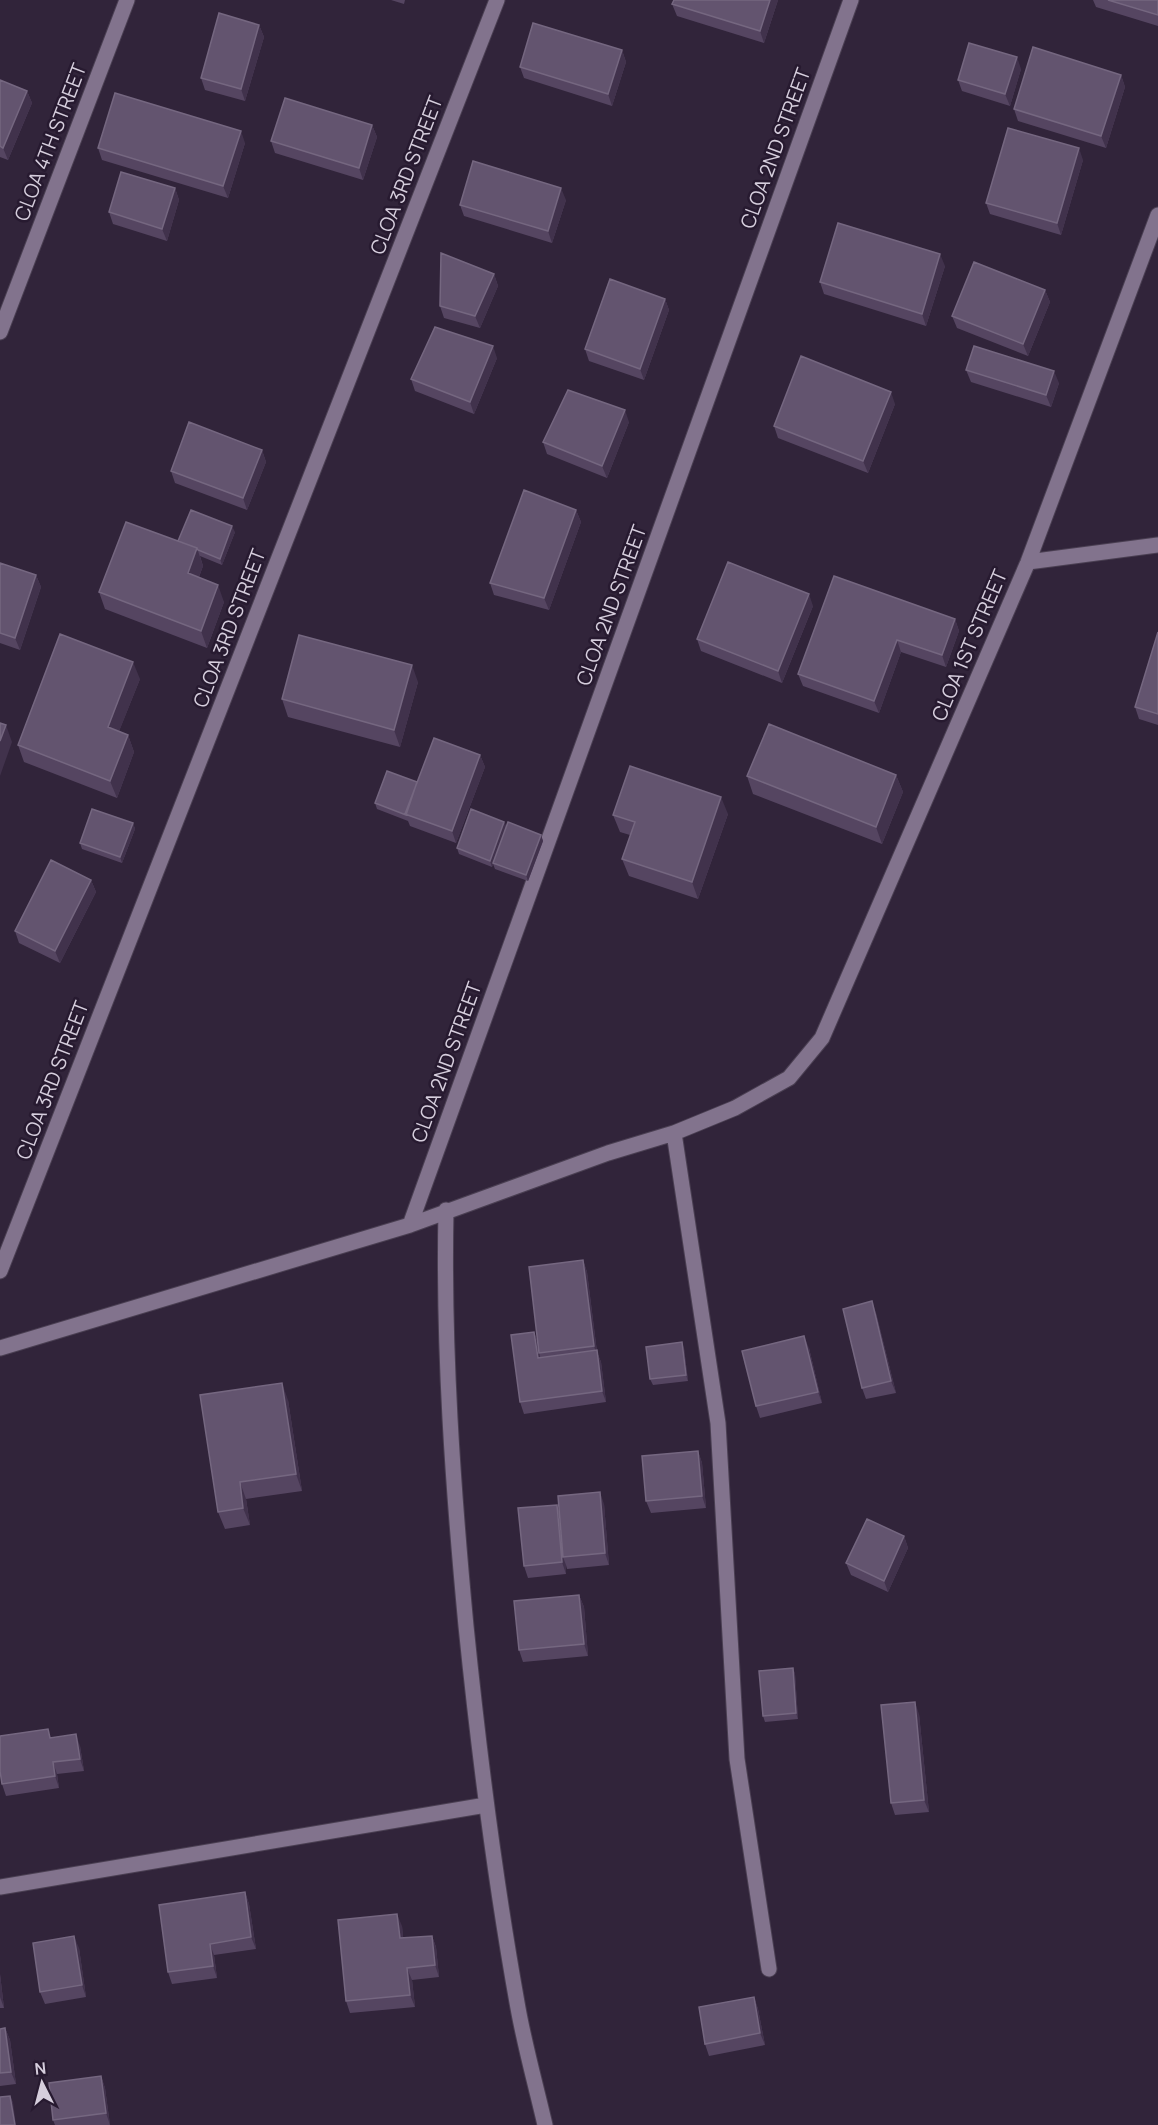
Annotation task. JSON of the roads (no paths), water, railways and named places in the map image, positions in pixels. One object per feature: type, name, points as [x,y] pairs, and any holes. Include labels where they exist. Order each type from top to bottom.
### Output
[{"type":"street","name":"CLOA 4TH STREET","points":[[0,332],[127,0]]},
{"type":"street","name":"CLOA 3RD STREET","points":[[0,1271],[497,0]]},
{"type":"street","name":"CLOA 2ND STREET","points":[[410,1225],[851,0]]},
{"type":"street","name":"CLOA 1ST STREET","points":[[0,1348],[410,1225],[446,1210],[674,1133],[735,1108],[789,1077],[822,1038],[1028,562],[1158,214]]},
{"type":"street","points":[[1028,562],[1158,545]]},
{"type":"street","points":[[674,1133],[718,1423],[737,1759],[769,1969]]},
{"type":"street","points":[[446,1210],[444,1299],[456,1520],[486,1805],[518,2010],[545,2125]]},
{"type":"street","points":[[0,1887],[486,1805]]}]
